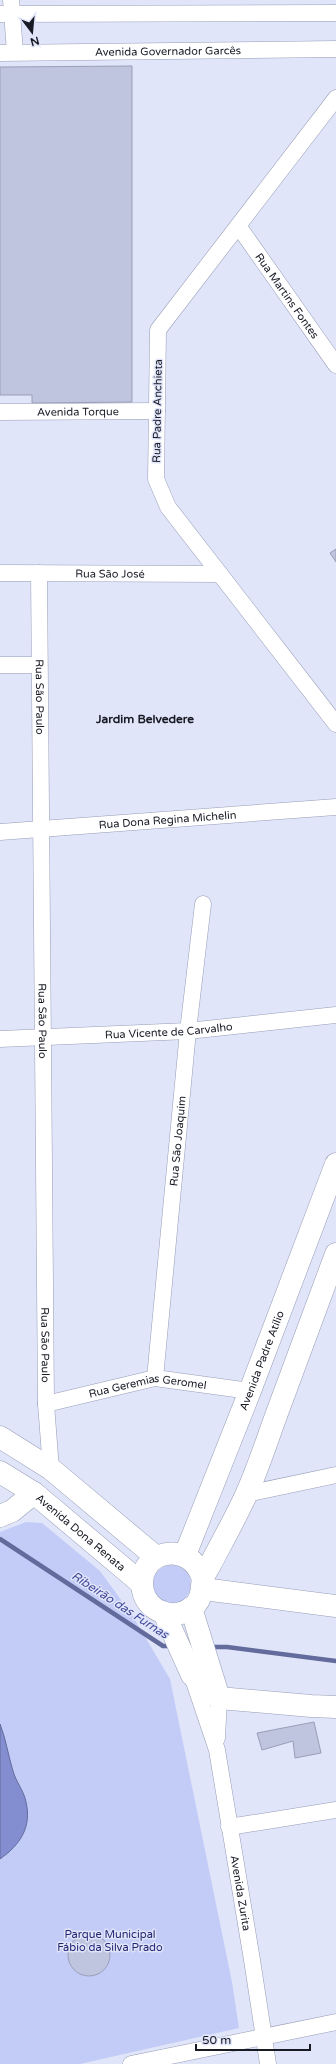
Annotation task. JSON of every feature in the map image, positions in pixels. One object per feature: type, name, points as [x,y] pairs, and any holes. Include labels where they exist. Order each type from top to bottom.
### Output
[{"type":"main road","name":"Avenida Padre Atílio","points":[[185,1555],[250,1391],[336,1164]]},
{"type":"main road","points":[[203,1584],[200,1569],[193,1561],[185,1555],[175,1552],[165,1553],[156,1557],[148,1564],[143,1573],[141,1583],[147,1602],[155,1609],[164,1613],[174,1614],[191,1608],[201,1596],[203,1584],[246,1494],[336,1254]]},
{"type":"main road","points":[[0,1437],[52,1469],[156,1557]]},
{"type":"main road","points":[[0,1472],[34,1493]]},
{"type":"main road","name":"Avenida Dona Renata","points":[[6,1514],[34,1493],[141,1583]]},
{"type":"main road","points":[[207,1499],[246,1494]]},
{"type":"main road","points":[[203,1584],[336,1606]]},
{"type":"main road","points":[[191,1608],[219,1698]]},
{"type":"main road","points":[[164,1613],[192,1675],[219,1698],[336,1707]]},
{"type":"street","points":[[8,52],[8,10],[336,13]]},
{"type":"street","name":"Avenida Governador Garcês","points":[[8,52],[336,49]]},
{"type":"street","name":"Rua Padre Anchieta","points":[[336,98],[239,227],[158,330],[156,479],[168,507],[336,724]]},
{"type":"street","name":"Rua Martins Fontes","points":[[239,227],[336,365]]},
{"type":"street","name":"Avenida Torque","points":[[0,412],[157,411]]},
{"type":"street","name":"Rua São Paulo","points":[[39,572],[46,1404],[52,1469]]},
{"type":"street","name":"Rua São José","points":[[0,573],[220,574]]},
{"type":"street","points":[[0,665],[39,665]]},
{"type":"street","name":"Rua Dona Regina Michelin","points":[[0,832],[336,807]]},
{"type":"street","name":"Rua São Joaquim","points":[[155,1378],[188,1031],[203,904]]},
{"type":"street","name":"Rua Vicente de Carvalho","points":[[0,1039],[188,1031],[336,1015]]},
{"type":"street","name":"Rua Geremias Geromel","points":[[46,1404],[155,1378],[250,1391]]},
{"type":"street","points":[[246,1494],[336,1475]]},
{"type":"street","name":"Avenida Zurita","points":[[192,1675],[217,1750],[268,2064]]},
{"type":"street","name":"Avenida Zurita","points":[[217,1750],[219,1698]]},
{"type":"street","points":[[229,1827],[336,1810]]},
{"type":"street","points":[[131,2064],[336,2022]]},
{"type":"green space","name":"Parque Municipal Fábio da Silva Prado","points":[[26,1522],[42,1523],[100,1571],[132,1615],[170,1679],[232,1982],[239,2028],[80,2064],[0,2064],[0,1532]]},
{"type":"green space","points":[[168,1565],[176,1565],[183,1568],[188,1573],[191,1584],[188,1595],[183,1600],[176,1603],[168,1603],[161,1600],[156,1595],[153,1588],[153,1580],[156,1573],[161,1568]]},
{"type":"shaded area","points":[[0,1724],[13,1771],[25,1798],[27,1819],[26,1827],[19,1841],[0,1859]]},
{"type":"building","points":[[132,66],[132,402],[32,403],[32,395],[0,395],[0,67]]},
{"type":"building","points":[[336,549],[336,562],[330,553]]},
{"type":"building","points":[[314,1722],[321,1753],[295,1758],[293,1741],[262,1750],[257,1733]]},
{"type":"building","points":[[85,1934],[93,1934],[101,1937],[107,1943],[110,1955],[107,1967],[101,1973],[93,1976],[85,1976],[77,1973],[71,1967],[68,1959],[68,1951],[71,1943],[77,1937]]},
{"type":"waterway","name":"Ribeirão das Furnas","points":[[0,1539],[163,1646],[173,1646]]},
{"type":"waterway","name":"Ribeirão das Furnas","points":[[209,1647],[227,1647],[336,1661]]},
{"type":"district","name":"Jardim Belvedere","points":[[145,719]]}]
